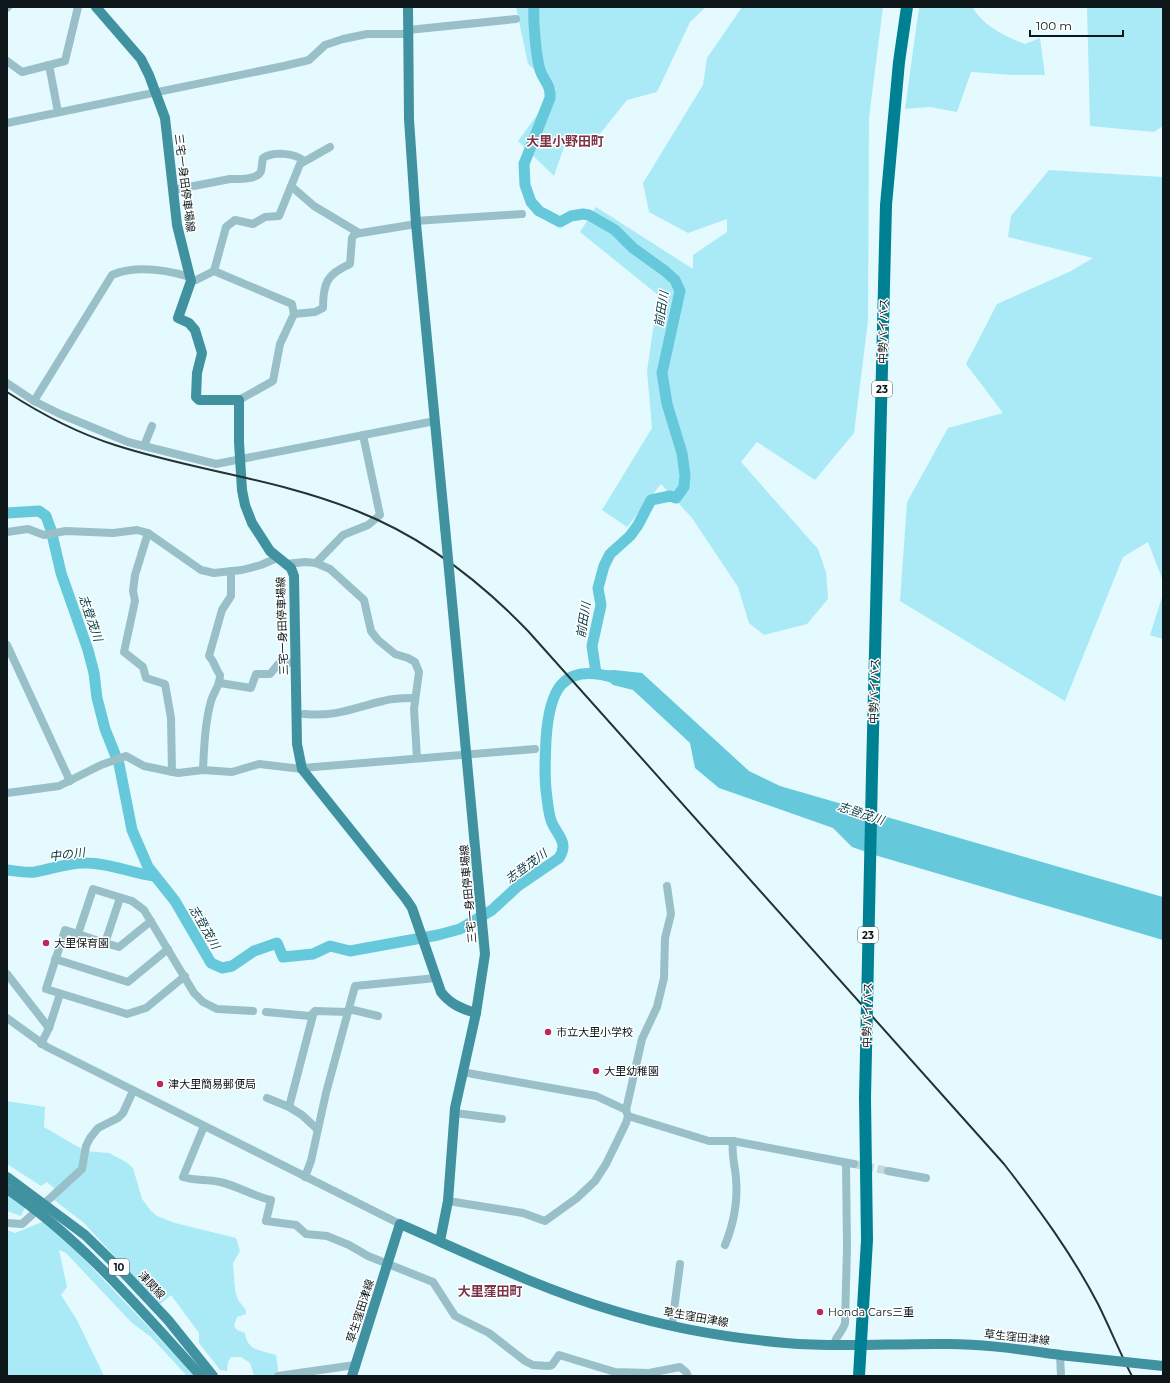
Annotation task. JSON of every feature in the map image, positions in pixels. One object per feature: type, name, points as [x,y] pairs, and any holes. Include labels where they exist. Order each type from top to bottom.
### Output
[{"type":"highway","name":"中勢バイパス","points":[[859,1376],[867,1240],[865,1098],[886,206],[899,70],[907,7]]},
{"type":"main road","name":"三宅一身田停車場線","points":[[96,7],[140,59],[165,118],[177,225],[191,279]]},
{"type":"main road","name":"三宅一身田停車場線","points":[[408,7],[409,119],[416,222],[484,934],[483,974],[476,1013],[462,1072],[455,1113],[448,1201],[440,1241]]},
{"type":"main road","points":[[191,279],[178,318],[189,323],[195,330],[202,353],[197,373],[196,397],[199,400],[239,400]]},
{"type":"main road","name":"三宅一身田停車場線","points":[[239,400],[242,490],[248,512],[258,533],[270,551],[293,572],[295,581],[294,603],[297,744],[302,768],[400,889],[412,908],[419,932],[441,992],[446,998],[461,1009],[476,1013]]},
{"type":"main road","name":"津関線","points":[[7,1177],[40,1206],[97,1263],[201,1376]]},
{"type":"main road","name":"津関線","points":[[7,1188],[40,1206],[85,1235],[123,1272],[168,1320],[213,1376]]},
{"type":"main road","name":"草生窪田津線","points":[[352,1376],[400,1224],[561,1293],[621,1313],[672,1325],[784,1343],[834,1345],[985,1345],[1163,1366]]},
{"type":"street","points":[[7,61],[22,72],[65,61],[78,7]]},
{"type":"street","points":[[7,123],[309,60],[325,45],[358,35],[408,32],[516,18]]},
{"type":"street","points":[[49,65],[58,112]]},
{"type":"street","points":[[34,401],[112,275],[149,270],[171,272],[196,280],[214,270],[226,227],[235,220],[253,224],[265,217],[279,216],[300,164],[330,148]]},
{"type":"street","points":[[173,190],[230,179],[238,180],[257,176],[261,171],[263,158],[267,156],[293,155],[304,161]]},
{"type":"street","points":[[291,186],[317,209],[359,233]]},
{"type":"street","points":[[294,314],[314,312],[323,308],[323,291],[333,272],[350,264],[352,238],[355,234],[416,222],[522,214]]},
{"type":"street","points":[[214,270],[292,304],[294,314],[280,344],[273,381],[239,400]]},
{"type":"street","points":[[7,383],[34,401],[84,425],[128,442],[216,464],[435,421]]},
{"type":"street","points":[[144,446],[152,426]]},
{"type":"street","points":[[316,563],[343,536],[368,525],[380,515],[363,435]]},
{"type":"street","points":[[7,532],[28,529],[44,536],[77,531],[113,533],[134,530],[148,533],[201,570],[214,573],[261,565],[277,558]]},
{"type":"street","points":[[148,533],[133,589],[136,601],[124,652],[143,668],[146,678],[165,684],[171,718],[172,772]]},
{"type":"street","points":[[286,564],[305,562],[316,563],[330,569],[364,600],[371,631],[378,640],[395,654],[415,662],[419,676],[414,698],[417,758]]},
{"type":"street","points":[[203,770],[211,701],[220,684],[220,675],[216,670],[214,660],[209,656],[222,610],[231,596],[231,571]]},
{"type":"street","points":[[7,645],[70,781]]},
{"type":"street","points":[[220,684],[251,688],[256,674],[270,674],[280,662],[295,663]]},
{"type":"street","points":[[304,714],[323,716],[337,714],[384,700],[414,698]]},
{"type":"street","points":[[7,793],[58,786],[110,761],[129,756],[144,766],[178,773],[203,770],[232,772],[259,764],[302,768],[466,753],[535,749]]},
{"type":"street","points":[[448,1201],[523,1213],[543,1221],[548,1220],[577,1198],[595,1181],[620,1136],[627,1113],[643,1034],[650,1024],[657,1007],[664,978],[665,938],[671,914],[667,886]]},
{"type":"street","points":[[78,934],[92,889],[137,903],[144,910],[151,921],[194,993],[211,1007],[224,1010],[253,1011]]},
{"type":"street","points":[[105,942],[120,898]]},
{"type":"street","points":[[151,921],[119,947],[65,930],[46,989],[118,1012],[131,1014],[146,1008],[185,976]]},
{"type":"street","points":[[55,959],[128,982],[168,949]]},
{"type":"street","points":[[7,974],[49,1028]]},
{"type":"street","points":[[305,1177],[311,1161],[317,1129],[355,986],[436,978]]},
{"type":"street","points":[[41,1044],[49,1028],[60,994]]},
{"type":"street","points":[[289,1107],[315,1011],[348,1011],[378,1016]]},
{"type":"street","points":[[266,1012],[313,1015]]},
{"type":"street","points":[[7,1018],[41,1044],[400,1224]]},
{"type":"street","points":[[462,1072],[596,1096],[627,1113],[709,1142],[733,1140],[850,1163],[845,1323],[843,1331],[837,1336],[834,1345]]},
{"type":"street","points":[[7,1223],[22,1224],[82,1169],[86,1146],[90,1138],[98,1128],[118,1118],[123,1112],[133,1091]]},
{"type":"street","points":[[267,1098],[289,1107],[302,1115],[317,1129]]},
{"type":"street","points":[[455,1113],[502,1119]]},
{"type":"street","points":[[204,1126],[183,1177],[192,1180],[222,1183],[255,1196],[271,1200],[266,1221],[296,1225],[306,1234],[327,1236],[349,1245],[368,1256],[433,1282],[455,1316],[489,1333],[512,1353],[533,1365],[552,1365],[559,1355],[615,1372],[649,1374],[680,1367],[688,1376]]},
{"type":"street","points":[[725,1245],[732,1228],[737,1189],[733,1140]]},
{"type":"street","points":[[888,1172],[926,1178]]},
{"type":"street","points":[[672,1325],[680,1264]]},
{"type":"street","points":[[1061,1376],[1065,1355]]},
{"type":"street","points":[[279,1376],[355,1365]]},
{"type":"shaded area","points":[[516,7],[706,7],[690,22],[657,92],[627,100],[595,140],[564,147],[554,176],[518,141],[556,89],[528,64]]},
{"type":"shaded area","points":[[742,7],[883,7],[869,118],[868,321],[854,433],[815,480],[757,442],[741,462],[818,549],[826,572],[828,599],[807,624],[764,635],[749,623],[738,587],[692,518],[661,484],[627,527],[602,510],[652,428],[647,371],[658,295],[580,232],[596,207],[693,269],[693,255],[727,232],[727,219],[688,233],[649,212],[643,183],[703,85],[707,58]]},
{"type":"shaded area","points":[[919,7],[972,7],[989,25],[1010,38],[1025,44],[1040,38],[1045,75],[1012,75],[971,72],[957,112],[930,107],[905,109]]},
{"type":"shaded area","points":[[1087,7],[1163,7],[1163,126],[1154,132],[1090,126]]},
{"type":"shaded area","points":[[1049,170],[1163,177],[1163,581],[1148,542],[1123,557],[1065,701],[900,601],[907,502],[948,428],[1003,413],[966,364],[997,304],[1071,271],[1093,258],[1008,237],[1011,216]]},
{"type":"shaded area","points":[[1163,594],[1163,639],[1150,635]]},
{"type":"shaded area","points":[[7,1101],[45,1107],[44,1127],[85,1151],[109,1153],[126,1162],[133,1168],[142,1199],[157,1216],[175,1223],[236,1238],[240,1251],[233,1263],[235,1290],[238,1300],[246,1310],[246,1314],[237,1317],[234,1326],[237,1330],[245,1333],[246,1339],[252,1347],[260,1351],[276,1355],[278,1368],[277,1376],[254,1376],[250,1363],[241,1357],[231,1357],[228,1362],[227,1371],[220,1370],[199,1343],[199,1333],[171,1295],[159,1305],[84,1223],[53,1199],[54,1188],[47,1182],[41,1186],[7,1164]]},
{"type":"shaded area","points":[[7,1195],[25,1208],[21,1216],[7,1211]]},
{"type":"shaded area","points":[[47,1220],[195,1376],[187,1376],[151,1337],[132,1323],[66,1253],[59,1250],[67,1287],[61,1295],[77,1320],[104,1376],[7,1376],[7,1230],[15,1233]]},
{"type":"water","points":[[614,670],[642,673],[749,771],[780,786],[1163,897],[1163,940],[878,856],[852,847],[833,828],[719,788],[695,768],[690,743],[633,690],[613,685],[598,671]]},
{"type":"waterway","name":"前田川","points":[[534,7],[535,38],[540,70],[547,83],[550,98],[524,164],[525,185],[531,202],[539,211],[560,222],[571,216],[583,214],[589,215],[615,230],[633,248],[675,280],[680,291],[662,373],[667,404],[682,453],[685,475],[684,487],[676,498],[670,496],[651,500],[638,525],[630,536],[610,554],[604,566],[598,588],[601,605],[592,646],[596,673]]},
{"type":"waterway","name":"志登茂川","points":[[7,513],[39,511],[46,516],[51,530],[61,573],[88,650],[94,673],[97,698],[105,729],[119,764],[132,830],[148,867],[175,901],[211,963],[222,968],[232,966],[254,951],[277,943],[283,957],[313,954],[330,946],[350,951],[438,935],[460,929],[492,910],[518,886],[559,858],[562,853],[562,841],[553,825],[548,809],[545,777],[548,723],[550,708],[555,695],[561,685],[570,678],[581,674],[596,674],[615,678]]},
{"type":"waterway","name":"中の川","points":[[7,870],[35,872],[80,863],[95,863],[154,876]]},
{"type":"tunnel","points":[[854,1164],[888,1171]]},
{"type":"railway","points":[[7,392],[60,422],[87,435],[115,445],[176,462],[298,491],[357,511],[405,534],[427,547],[470,577],[490,594],[528,631],[1004,1164],[1042,1215],[1088,1285],[1132,1376]]},
{"type":"place","name":"大里保育園","points":[[46,943]]},
{"type":"place","name":"市立大里小学校","points":[[548,1032]]},
{"type":"place","name":"大里幼稚園","points":[[596,1071]]},
{"type":"place","name":"津大里簡易郵便局","points":[[160,1084]]},
{"type":"place","name":"Honda Cars三重","points":[[820,1312]]},
{"type":"district","name":"大里小野田町","points":[[565,141]]},
{"type":"district","name":"大里窪田町","points":[[490,1291]]}]
